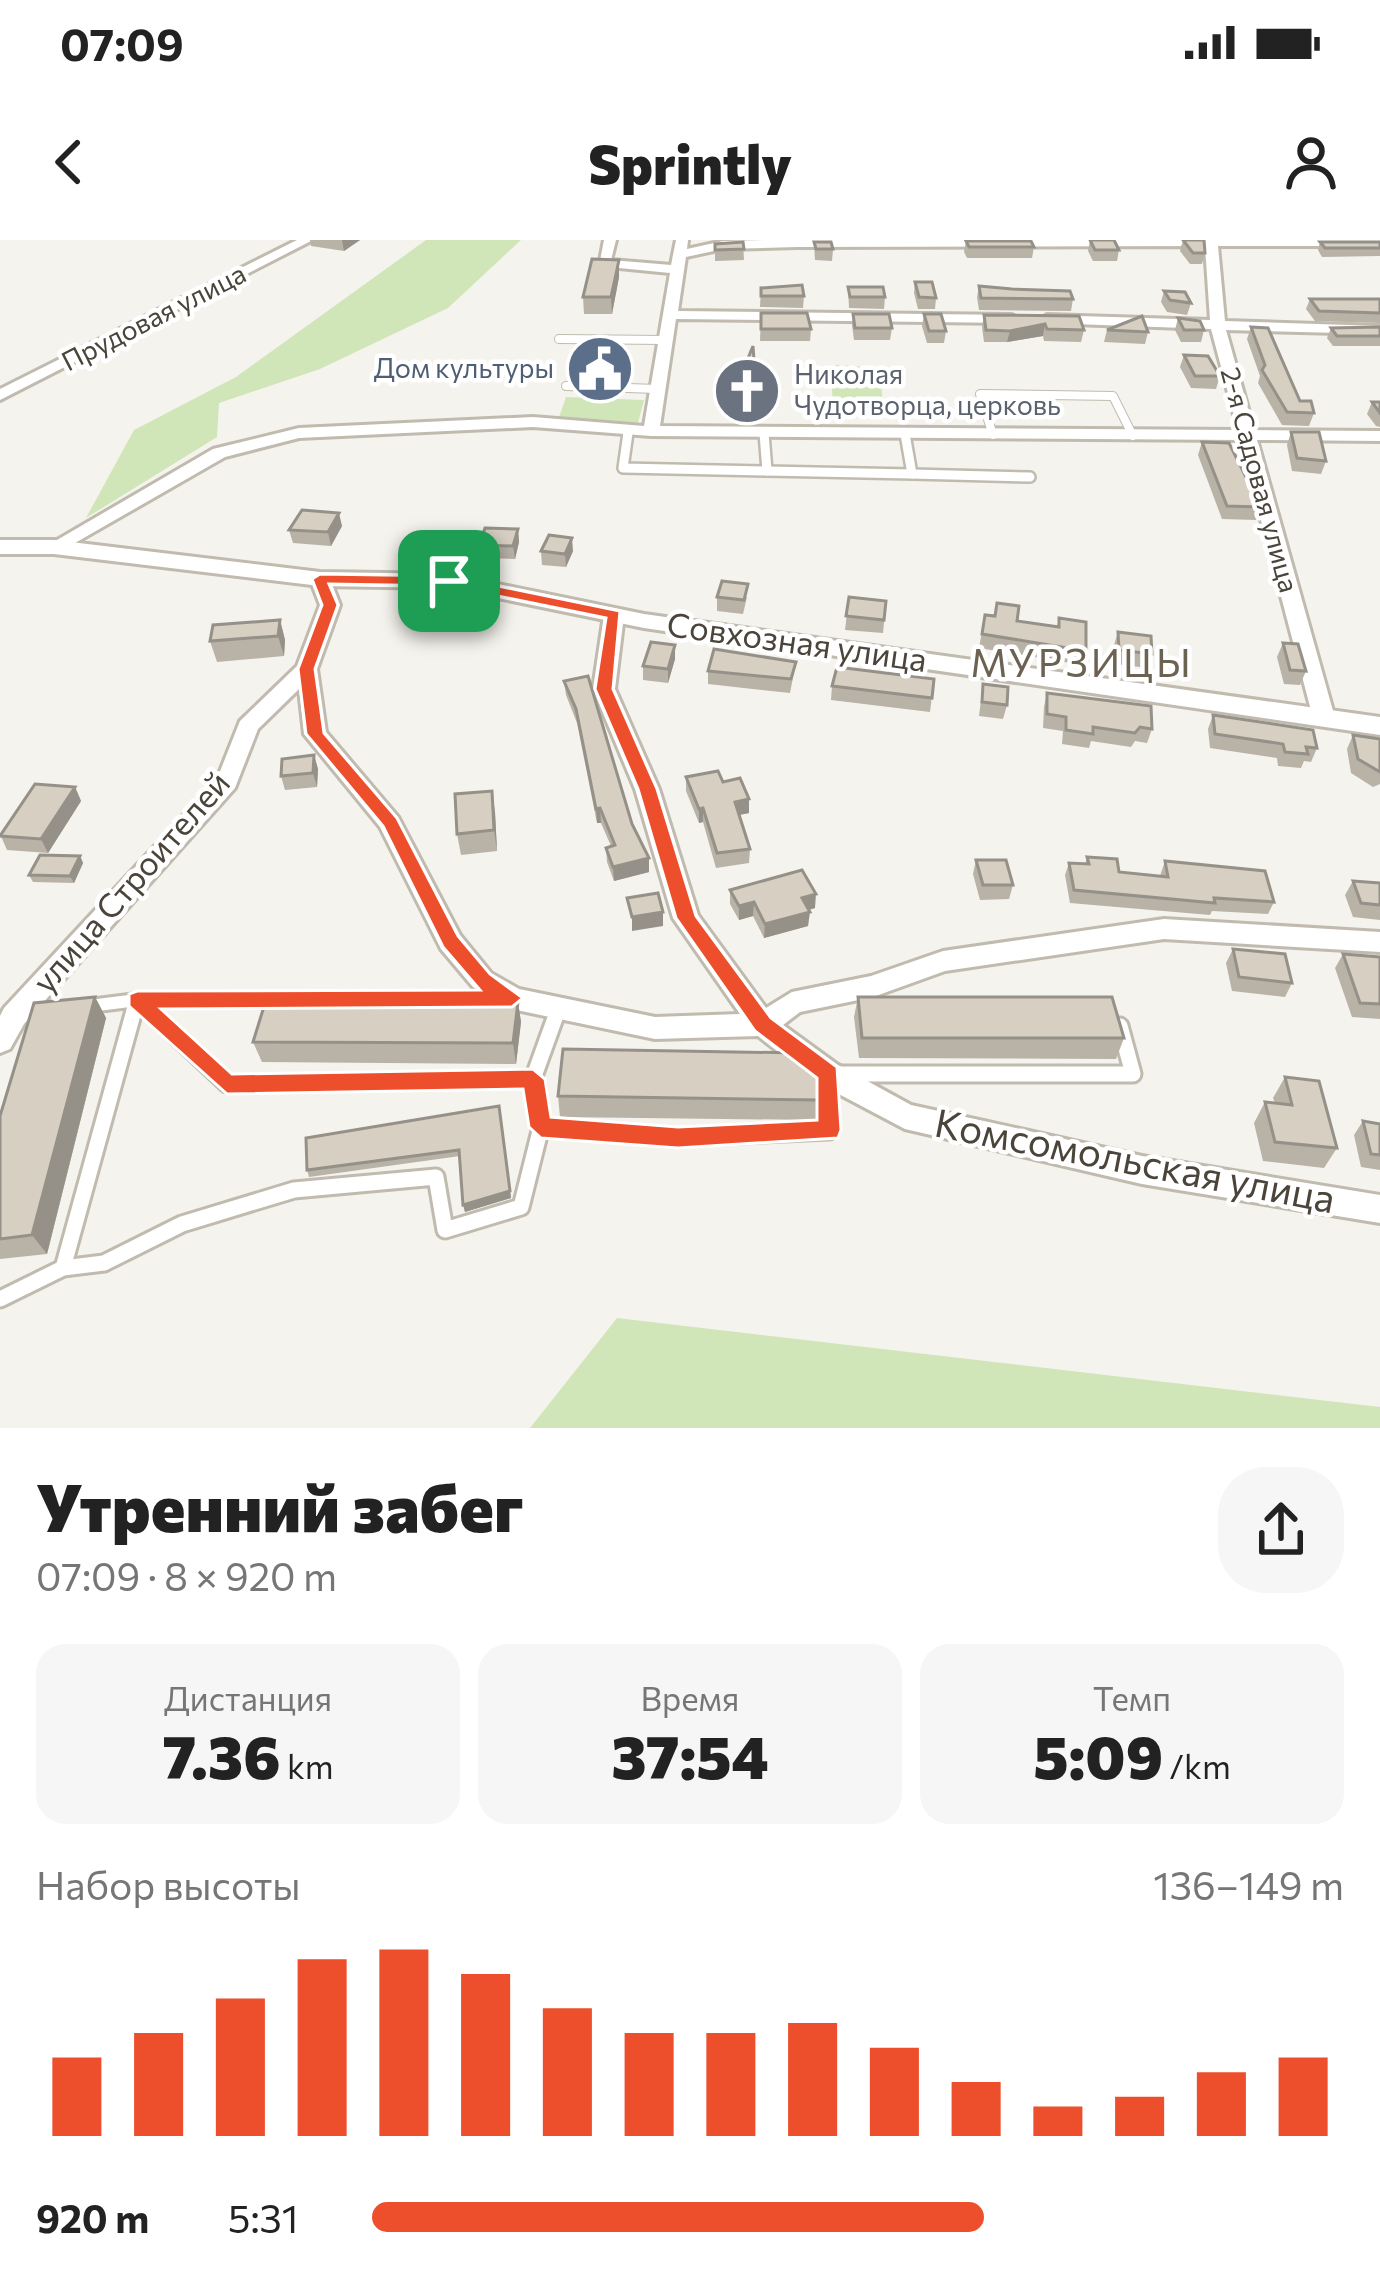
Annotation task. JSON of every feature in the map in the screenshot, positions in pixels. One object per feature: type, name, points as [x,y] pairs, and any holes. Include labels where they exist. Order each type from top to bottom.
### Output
[{"type":"street","name":"Прудовая улица","points":[[0,395],[308,240]]},
{"type":"street","points":[[610,240],[604,263],[723,245],[1380,242]]},
{"type":"street","name":"2-я Садовая улица","points":[[1212,242],[1218,328],[1324,718]]},
{"type":"street","points":[[652,431],[680,255]]},
{"type":"street","points":[[670,315],[1166,320],[1218,328],[1380,330]]},
{"type":"street","points":[[54,547],[219,453],[299,433],[533,422],[652,431],[1380,436]]},
{"type":"street","name":"Совхозная улица","points":[[0,547],[54,547],[320,579],[449,581],[614,615],[1380,726]]},
{"type":"street","name":"улица Строителей","points":[[12,1022],[226,782],[248,726],[307,669],[330,605],[320,579]]},
{"type":"street","name":"Комсомольская улица","points":[[614,615],[604,689],[647,789],[686,918],[763,1025],[829,1074],[905,1116],[1142,1170],[1380,1209]]},
{"type":"street","name":"улица Строителей","points":[[307,669],[315,734],[391,823],[450,942],[482,980],[512,998],[656,1028],[763,1025]]},
{"type":"street","points":[[763,1025],[792,1003],[873,986],[943,961],[1164,929],[1380,942]]},
{"type":"lane","points":[[559,339],[666,340]]},
{"type":"lane","points":[[566,386],[658,389]]},
{"type":"lane","points":[[993,435],[980,394],[1113,396],[1133,436]]},
{"type":"lane","points":[[628,429],[623,468],[1030,477]]},
{"type":"lane","points":[[764,432],[767,471]]},
{"type":"lane","points":[[905,434],[912,474]]},
{"type":"lane","points":[[55,1011],[137,1000],[512,998]]},
{"type":"lane","points":[[137,1000],[227,1084],[533,1079]]},
{"type":"lane","points":[[64,1268],[137,1000]]},
{"type":"lane","points":[[792,1003],[884,1003]]},
{"type":"lane","points":[[541,1127],[678,1138],[829,1130],[829,1074],[1133,1074],[1113,1003]]},
{"type":"lane","points":[[0,1299],[64,1268],[104,1262],[182,1224],[293,1190],[436,1177],[445,1229],[520,1207],[541,1127],[533,1079],[559,1007]]},
{"type":"green space","points":[[426,240],[521,240],[448,308],[320,369],[219,403],[217,437],[86,518],[134,430],[236,377]]},
{"type":"green space","points":[[831,367],[880,368],[883,409],[833,410]]},
{"type":"green space","points":[[566,397],[644,400],[638,423],[558,420]]},
{"type":"green space","points":[[617,1318],[1380,1407],[1380,1428],[530,1428]]},
{"type":"building","points":[[1090,240],[1114,240],[1119,250],[1095,250]]},
{"type":"building","points":[[1183,240],[1204,240],[1205,253],[1193,253]]},
{"type":"building","points":[[966,241],[1031,241],[1034,247],[969,247]]},
{"type":"building","points":[[743,242],[744,249],[715,250],[715,244]]},
{"type":"building","points":[[814,242],[831,242],[833,249],[816,249]]},
{"type":"building","points":[[1320,242],[1380,242],[1380,248],[1325,248]]},
{"type":"building","points":[[592,259],[619,260],[611,297],[583,297]]},
{"type":"building","points":[[915,282],[932,282],[936,298],[919,297]]},
{"type":"building","points":[[802,285],[804,296],[761,296],[761,288]]},
{"type":"building","points":[[979,286],[1070,291],[1073,299],[981,298]]},
{"type":"building","points":[[848,287],[883,287],[885,297],[850,297]]},
{"type":"building","points":[[1164,291],[1185,292],[1191,303],[1170,300]]},
{"type":"building","points":[[1310,299],[1380,299],[1380,313],[1319,311]]},
{"type":"building","points":[[761,313],[807,313],[811,329],[761,329]]},
{"type":"building","points":[[853,314],[889,314],[892,328],[855,328]]},
{"type":"building","points":[[924,314],[941,314],[946,331],[929,331]]},
{"type":"building","points":[[984,315],[1079,316],[1084,330],[1047,329],[1045,324],[986,330]]},
{"type":"building","points":[[1142,316],[1148,332],[1107,330]]},
{"type":"building","points":[[1178,318],[1200,321],[1204,330],[1184,330]]},
{"type":"building","points":[[1251,327],[1268,328],[1300,401],[1311,401],[1314,413],[1287,412],[1262,370],[1265,365]]},
{"type":"building","points":[[1380,327],[1380,336],[1337,336],[1331,328]]},
{"type":"building","points":[[753,346],[756,389],[751,394],[734,393]]},
{"type":"building","points":[[580,354],[605,354],[600,373],[575,372]]},
{"type":"building","points":[[1184,355],[1208,356],[1220,376],[1195,376]]},
{"type":"building","points":[[1291,432],[1319,432],[1326,461],[1297,458]]},
{"type":"building","points":[[1202,442],[1229,443],[1261,507],[1227,506]]},
{"type":"building","points":[[302,510],[339,513],[328,532],[289,530]]},
{"type":"building","points":[[485,528],[518,529],[513,546],[479,545]]},
{"type":"building","points":[[549,535],[572,538],[565,554],[541,551]]},
{"type":"building","points":[[722,581],[748,584],[744,600],[717,597]]},
{"type":"building","points":[[849,597],[886,601],[884,620],[846,616]]},
{"type":"building","points":[[997,603],[1019,606],[1017,621],[1059,627],[1059,618],[1086,622],[1086,651],[982,634],[985,615],[995,616]]},
{"type":"building","points":[[280,620],[278,636],[210,641],[213,625]]},
{"type":"building","points":[[1118,632],[1151,636],[1152,654],[1119,650]]},
{"type":"building","points":[[651,642],[675,645],[668,669],[643,666]]},
{"type":"building","points":[[1283,643],[1298,644],[1306,671],[1290,670]]},
{"type":"building","points":[[714,649],[796,662],[791,679],[708,671]]},
{"type":"building","points":[[837,667],[934,679],[932,698],[832,686]]},
{"type":"building","points":[[588,676],[632,824],[649,858],[613,867],[606,848],[615,845],[600,808],[596,809],[576,709],[564,681]]},
{"type":"building","points":[[983,684],[1008,687],[1007,705],[982,702]]},
{"type":"building","points":[[1047,693],[1151,706],[1152,729],[1140,727],[1135,733],[1093,727],[1093,734],[1066,730],[1066,717],[1047,714]]},
{"type":"building","points":[[1213,715],[1313,730],[1317,748],[1306,747],[1308,754],[1285,752],[1283,744],[1215,734]]},
{"type":"building","points":[[1353,735],[1380,739],[1380,772],[1358,759]]},
{"type":"building","points":[[314,755],[313,773],[281,776],[282,759]]},
{"type":"building","points":[[718,771],[723,782],[740,778],[749,799],[735,802],[750,849],[717,853],[703,808],[699,809],[686,777]]},
{"type":"building","points":[[35,784],[75,787],[41,839],[0,836]]},
{"type":"building","points":[[492,791],[494,830],[457,834],[455,794]]},
{"type":"building","points":[[40,855],[80,856],[70,876],[29,875]]},
{"type":"building","points":[[1087,857],[1117,859],[1119,872],[1168,877],[1165,861],[1265,871],[1274,902],[1214,898],[1215,903],[1074,890],[1069,863],[1089,864]]},
{"type":"building","points":[[976,860],[1006,860],[1013,885],[983,885]]},
{"type":"building","points":[[802,870],[816,894],[802,898],[810,912],[765,924],[754,902],[739,906],[730,890]]},
{"type":"building","points":[[1353,881],[1380,883],[1380,905],[1361,903]]},
{"type":"building","points":[[658,893],[663,912],[632,917],[627,898]]},
{"type":"building","points":[[1233,949],[1285,954],[1292,983],[1239,977]]},
{"type":"building","points":[[1343,954],[1380,957],[1380,1004],[1360,1003]]},
{"type":"building","points":[[95,997],[32,1235],[0,1239],[0,1116],[34,1003]]},
{"type":"building","points":[[858,997],[1112,997],[1124,1038],[862,1038]]},
{"type":"building","points":[[266,1000],[518,1002],[513,1043],[253,1042]]},
{"type":"building","points":[[563,1049],[801,1053],[819,1067],[819,1100],[558,1096]]},
{"type":"building","points":[[1285,1077],[1319,1081],[1337,1148],[1275,1142],[1265,1102],[1292,1105]]},
{"type":"building","points":[[499,1106],[510,1191],[463,1205],[459,1150],[307,1170],[306,1138]]},
{"type":"building","points":[[1363,1121],[1380,1124],[1380,1155],[1371,1154]]},
{"type":"place","name":"Дом культуры","points":[[600,369]]},
{"type":"place","name":"Николая Чудотворца, церковь","points":[[747,391]]},
{"type":"district","name":"МУРЗИЦЫ","points":[[1082,663]]},
{"type":"route","points":[[320,579],[449,581],[614,615],[604,689],[647,789],[686,918],[763,1025],[829,1074],[829,1130],[678,1138],[541,1127],[533,1079],[227,1084],[137,1000],[512,998],[482,980],[450,942],[391,823],[315,734],[307,669],[330,605],[320,579]]}]
